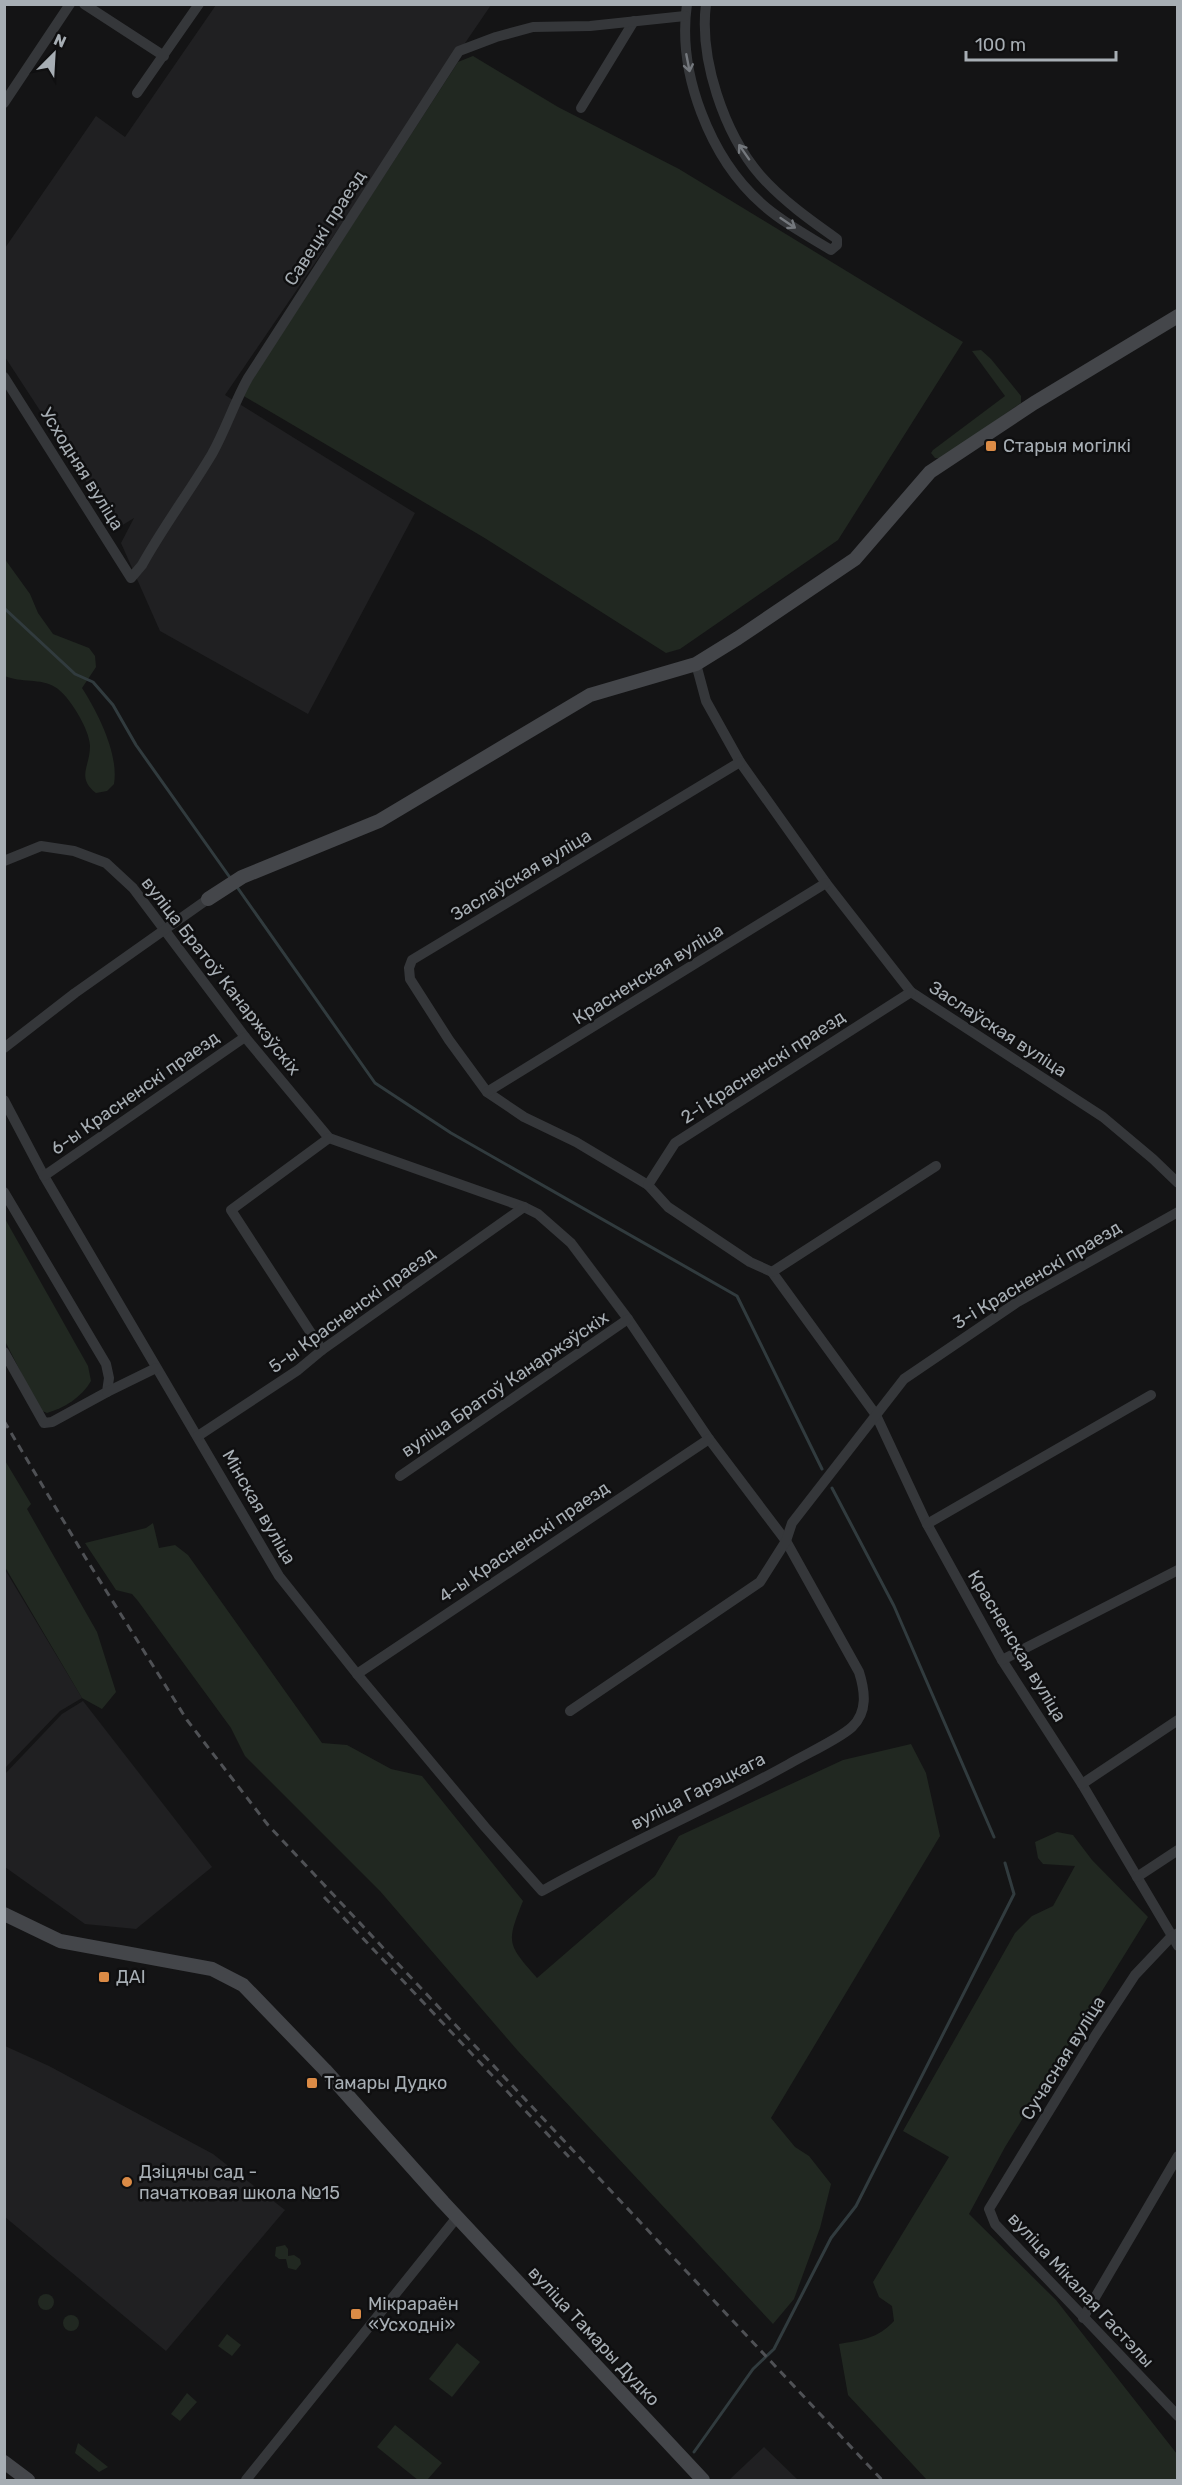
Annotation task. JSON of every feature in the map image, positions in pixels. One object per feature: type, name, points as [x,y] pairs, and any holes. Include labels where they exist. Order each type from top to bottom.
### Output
[{"type":"street","points":[[4,103],[70,4]]},
{"type":"street","points":[[84,4],[164,56]]},
{"type":"street","points":[[137,93],[199,4]]},
{"type":"street","points":[[687,4],[686,53],[693,92],[709,130],[735,174],[762,204],[831,250],[837,245],[837,239],[811,220],[760,174],[736,141],[717,94],[707,54],[706,4]]},
{"type":"street","name":"Савецкі праезд","points":[[131,578],[142,565],[211,454],[248,378],[459,51],[496,37],[533,27],[590,26],[685,16]]},
{"type":"street","points":[[581,108],[634,21]]},
{"type":"street","points":[[4,1048],[75,993],[242,877],[379,821],[590,695],[696,664],[738,638],[855,559],[930,472],[1034,403],[1178,316]]},
{"type":"street","name":"Усходняя вуліца","points":[[4,377],[131,578]]},
{"type":"street","name":"Заслаўская вуліца","points":[[696,664],[706,701],[740,762],[826,883],[911,992],[1102,1118],[1153,1159],[1178,1184]]},
{"type":"street","name":"Заслаўская вуліца","points":[[412,960],[740,762]]},
{"type":"street","name":"вуліца Братоў Канаржэўскіх","points":[[4,861],[41,846],[74,851],[106,863],[133,888],[245,1037],[329,1138],[538,1214],[571,1243],[628,1319],[709,1439],[786,1541],[859,1672],[864,1690],[862,1713]]},
{"type":"street","name":"Красненская вуліца","points":[[487,1092],[826,883]]},
{"type":"street","name":"Красненская вуліца","points":[[412,960],[409,968],[410,979],[448,1040],[487,1092],[524,1117],[576,1142],[648,1185],[668,1207],[750,1262],[771,1272],[876,1415],[927,1524],[1002,1660],[1082,1784],[1175,1938]]},
{"type":"street","name":"2-і Красненскі праезд","points":[[648,1185],[675,1143],[911,992]]},
{"type":"street","name":"6-ы Красненскі праезд","points":[[44,1176],[245,1037]]},
{"type":"street","name":"Мінская вуліца","points":[[4,1100],[44,1176],[279,1576],[357,1674],[485,1827],[542,1891]]},
{"type":"street","points":[[322,1350],[231,1210],[329,1138]]},
{"type":"street","points":[[771,1272],[936,1166]]},
{"type":"street","points":[[4,1192],[106,1364],[108,1378],[106,1392]]},
{"type":"street","name":"5-ы Красненскі праезд","points":[[198,1436],[298,1370],[322,1350],[524,1208]]},
{"type":"street","name":"3-і Красненскі праезд","points":[[786,1541],[792,1523],[904,1379],[1007,1309],[1178,1212]]},
{"type":"street","name":"вуліца Братоў Канаржэўскіх","points":[[400,1476],[628,1319]]},
{"type":"street","points":[[4,1352],[44,1423],[52,1422],[156,1368]]},
{"type":"street","points":[[927,1524],[1150,1395]]},
{"type":"street","name":"4-ы Красненскі праезд","points":[[357,1674],[709,1439]]},
{"type":"street","points":[[570,1711],[760,1582],[786,1541]]},
{"type":"street","points":[[1002,1660],[1178,1570]]},
{"type":"street","name":"вуліца Гарэцкага","points":[[542,1891],[598,1859],[760,1780],[852,1727],[862,1713]]},
{"type":"street","points":[[1082,1784],[1178,1720]]},
{"type":"street","points":[[1137,1877],[1178,1850]]},
{"type":"street","name":"вуліца Тамары Дудко","points":[[4,1914],[60,1941],[212,1969],[243,1985],[325,2070],[704,2481]]},
{"type":"street","name":"Сучасная вуліца","points":[[989,2210],[1129,1984],[1175,1938]]},
{"type":"street","points":[[1083,2318],[1178,2156]]},
{"type":"street","name":"вуліца Мікалая Гастэлы","points":[[989,2210],[995,2224],[1178,2416]]},
{"type":"street","points":[[247,2480],[458,2216]]},
{"type":"street","points":[[4,2462],[28,2481]]},
{"type":"shaded area","points":[[216,5],[491,5],[225,395],[415,513],[308,714],[160,631],[121,543],[134,518],[121,526],[90,487],[5,357],[5,248],[96,116],[125,137]]},
{"type":"shaded area","points":[[473,56],[558,107],[679,169],[963,342],[838,540],[680,649],[666,653],[483,537],[242,395],[458,62]]},
{"type":"shaded area","points":[[981,350],[1021,396],[1021,403],[942,458],[935,458],[931,453],[933,450],[1005,396],[972,351]]},
{"type":"shaded area","points":[[4,558],[30,594],[38,613],[53,634],[89,648],[95,656],[96,667],[82,688],[100,721],[110,747],[115,772],[114,784],[107,791],[96,793],[87,782],[85,777],[89,739],[83,722],[61,691],[49,684],[5,676]]},
{"type":"shaded area","points":[[4,1217],[88,1366],[91,1381],[83,1392],[66,1405],[47,1413],[40,1410],[5,1341]]},
{"type":"shaded area","points":[[4,1459],[31,1504],[27,1509],[97,1632],[116,1692],[102,1709],[82,1698],[5,1567]]},
{"type":"shaded area","points":[[153,1523],[159,1548],[175,1545],[188,1555],[322,1743],[347,1745],[391,1769],[422,1776],[523,1901],[514,1926],[512,1942],[520,1958],[537,1978],[655,1876],[679,1836],[843,1760],[911,1744],[926,1773],[940,1836],[771,2118],[795,2147],[809,2156],[831,2184],[820,2228],[794,2299],[773,2324],[518,2051],[380,1891],[245,1756],[231,1728],[138,1601],[132,1594],[116,1590],[85,1543],[146,1528]]},
{"type":"shaded area","points":[[4,1568],[82,1698],[60,1711],[5,1768]]},
{"type":"shaded area","points":[[83,1701],[212,1867],[136,1929],[85,1924],[5,1867],[5,1774],[62,1714]]},
{"type":"shaded area","points":[[1057,1832],[1073,1835],[1092,1860],[1148,1917],[1005,2147],[969,2214],[1056,2300],[1177,2454],[1177,2480],[927,2480],[848,2395],[839,2344],[875,2335],[894,2321],[892,2306],[879,2297],[873,2282],[949,2157],[903,2131],[1015,1933],[1032,1916],[1053,1906],[1075,1866],[1043,1864],[1038,1858],[1035,1842]]},
{"type":"shaded area","name":"Дзіцячы сад - пачатковая школа №15","points":[[5,2046],[49,2066],[213,2154],[285,2210],[166,2351],[5,2217]]},
{"type":"shaded area","points":[[285,2245],[288,2249],[288,2256],[294,2255],[300,2259],[301,2264],[296,2270],[288,2268],[286,2259],[279,2259],[275,2256],[276,2247]]},
{"type":"shaded area","points":[[46,2294],[54,2302],[46,2310],[38,2302]]},
{"type":"shaded area","points":[[71,2315],[79,2323],[71,2331],[63,2323]]},
{"type":"shaded area","points":[[227,2334],[241,2345],[232,2356],[218,2346]]},
{"type":"shaded area","points":[[457,2343],[480,2362],[452,2397],[429,2379]]},
{"type":"shaded area","points":[[187,2393],[197,2402],[180,2421],[171,2414]]},
{"type":"shaded area","points":[[395,2425],[442,2463],[427,2480],[418,2480],[377,2447]]},
{"type":"shaded area","points":[[78,2443],[108,2467],[99,2472],[75,2453]]},
{"type":"shaded area","points":[[764,2447],[798,2480],[729,2480]]},
{"type":"waterway","points":[[4,608],[75,674],[93,682],[113,705],[136,745],[231,879]]},
{"type":"waterway","points":[[237,887],[375,1083],[451,1133],[737,1296],[822,1469]]},
{"type":"waterway","points":[[832,1488],[894,1606],[994,1837]]},
{"type":"waterway","points":[[694,2452],[753,2369],[774,2349],[831,2238],[856,2206],[1014,1894],[1005,1863]]},
{"type":"railway","points":[[4,1421],[85,1557],[187,1720],[268,1825],[882,2480]]},
{"type":"railway","points":[[324,1897],[569,2157]]},
{"type":"place","name":"Старыя могілкі","points":[[991,446]]},
{"type":"place","name":"ДАІ","points":[[104,1977]]},
{"type":"place","name":"Тамары Дудко","points":[[312,2083]]},
{"type":"place","name":"Дзіцячы сад - пачатковая школа №15","points":[[127,2182]]},
{"type":"place","name":"Мікрараён «Усходні»","points":[[356,2314]]}]
